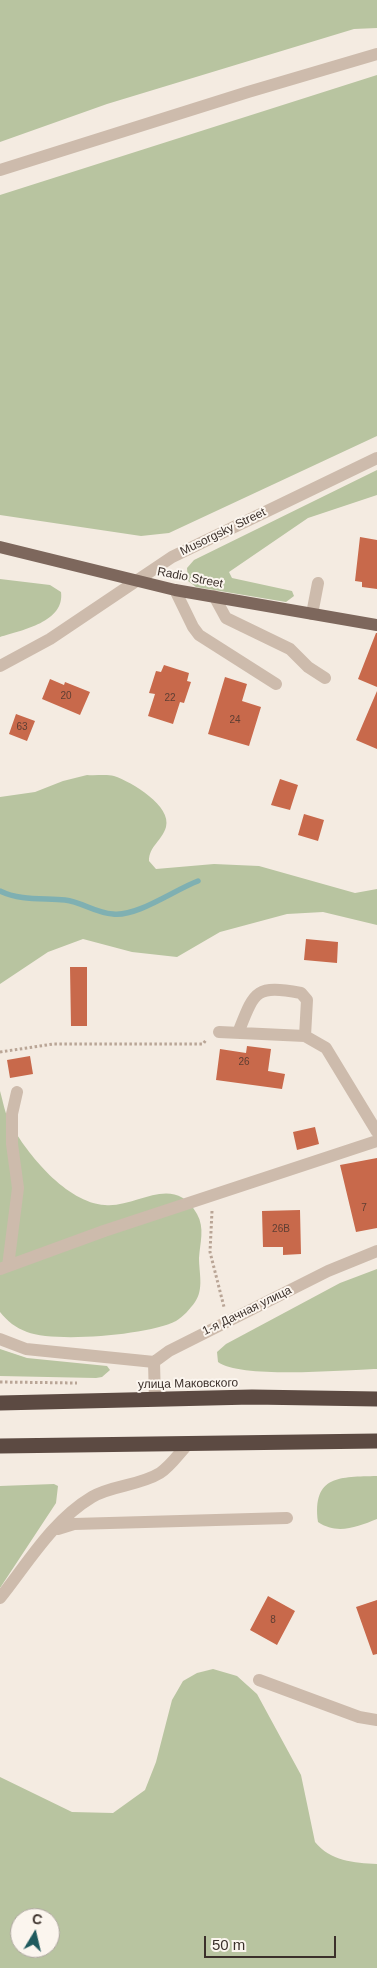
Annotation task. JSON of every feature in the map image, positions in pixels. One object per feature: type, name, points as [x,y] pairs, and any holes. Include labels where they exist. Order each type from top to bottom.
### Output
[{"type":"highway","name":"улица Маковского","points":[[0,1403],[252,1397],[377,1399]]},
{"type":"highway","points":[[0,1446],[377,1441]]},
{"type":"main road","name":"Radio Street","points":[[0,547],[175,590],[377,625]]},
{"type":"lane","points":[[0,170],[257,89],[377,54]]},
{"type":"lane","name":"Musorgsky Street","points":[[0,666],[50,639],[135,580],[172,557],[377,458]]},
{"type":"lane","points":[[312,614],[318,584]]},
{"type":"lane","points":[[175,590],[193,627],[199,635],[276,684]]},
{"type":"lane","points":[[214,596],[226,618],[290,649],[308,667],[325,678]]},
{"type":"lane","points":[[238,1032],[249,1006],[260,991],[271,988],[302,993],[307,1000],[305,1036]]},
{"type":"lane","points":[[219,1032],[305,1036],[326,1048],[377,1132]]},
{"type":"lane","points":[[17,1092],[12,1114],[12,1144],[18,1188],[4,1267],[104,1231],[377,1141]]},
{"type":"lane","name":"1-я Дачная улица","points":[[154,1362],[169,1351],[226,1320],[328,1271],[377,1251]]},
{"type":"lane","points":[[0,1339],[26,1349],[154,1362],[154,1400]]},
{"type":"lane","points":[[0,1598],[51,1531],[93,1497],[147,1480],[161,1472],[189,1443]]},
{"type":"lane","points":[[51,1531],[74,1524],[288,1518]]},
{"type":"lane","points":[[259,1680],[359,1717],[377,1720]]},
{"type":"path","points":[[0,1052],[53,1044],[203,1044],[212,1034],[219,1032]]},
{"type":"path","points":[[226,1320],[221,1289],[213,1272],[209,1233],[212,1210],[232,1189]]},
{"type":"green space","points":[[0,0],[377,0],[377,28],[354,29],[107,104],[0,142]]},
{"type":"green space","points":[[377,75],[377,436],[169,533],[141,536],[0,515],[0,195]]},
{"type":"green space","points":[[377,470],[377,495],[308,518],[229,572],[232,578],[292,591],[294,596],[286,602],[196,587],[188,581],[187,568],[194,560]]},
{"type":"green space","points":[[0,579],[50,585],[61,592],[60,602],[56,611],[49,618],[30,628],[0,637]]},
{"type":"green space","points":[[87,775],[111,775],[122,779],[149,796],[163,811],[166,827],[151,851],[149,861],[156,869],[214,864],[259,866],[355,893],[377,889],[377,925],[323,912],[287,914],[220,932],[177,957],[132,952],[83,939],[48,952],[0,984],[0,797],[35,792],[63,781]]},
{"type":"green space","points":[[0,1091],[8,1119],[27,1149],[50,1175],[77,1196],[91,1202],[117,1205],[166,1193],[177,1195],[188,1202],[197,1214],[201,1225],[200,1286],[195,1302],[176,1321],[163,1326],[124,1334],[58,1337],[27,1332],[12,1324],[0,1312]]},
{"type":"green space","points":[[377,1269],[377,1369],[270,1372],[230,1367],[218,1362],[217,1352],[226,1344],[340,1283]]},
{"type":"green space","points":[[0,1349],[27,1358],[107,1366],[110,1370],[102,1377],[96,1378],[0,1376]]},
{"type":"green space","points":[[377,1476],[377,1519],[355,1527],[340,1529],[325,1526],[318,1522],[317,1507],[319,1495],[324,1487],[340,1479]]},
{"type":"green space","points":[[54,1484],[58,1486],[56,1503],[0,1588],[0,1486]]},
{"type":"green space","points":[[213,1669],[237,1676],[257,1694],[301,1775],[315,1842],[328,1853],[343,1860],[377,1864],[377,1968],[0,1968],[0,1777],[72,1812],[113,1813],[145,1790],[156,1762],[172,1700],[183,1681],[197,1673]]},
{"type":"building","points":[[360,537],[377,540],[377,589],[362,587],[362,582],[355,581]]},
{"type":"building","points":[[377,633],[377,687],[358,679]]},
{"type":"building","points":[[164,665],[189,673],[187,681],[191,682],[184,703],[180,702],[173,724],[148,716],[155,694],[149,693],[156,671],[161,672]]},
{"type":"building","points":[[225,677],[247,684],[242,701],[261,707],[249,746],[208,734]]},
{"type":"building","points":[[50,679],[64,685],[65,682],[90,692],[80,715],[42,699]]},
{"type":"building","points":[[377,691],[377,749],[356,740]]},
{"type":"building","points":[[16,714],[35,721],[27,741],[9,734]]},
{"type":"building","points":[[280,779],[298,785],[290,810],[271,805]]},
{"type":"building","points":[[304,814],[324,820],[318,841],[298,835]]},
{"type":"building","points":[[306,939],[338,942],[337,963],[304,960]]},
{"type":"building","points":[[70,967],[87,967],[87,1026],[71,1026]]},
{"type":"building","points":[[247,1046],[271,1049],[268,1071],[285,1074],[282,1089],[216,1080],[220,1049],[246,1053]]},
{"type":"building","points":[[30,1056],[33,1074],[10,1078],[7,1060]]},
{"type":"building","points":[[315,1127],[319,1144],[297,1150],[293,1132]]},
{"type":"building","points":[[377,1158],[377,1228],[356,1232],[340,1165]]},
{"type":"building","points":[[300,1210],[301,1254],[283,1255],[283,1247],[263,1247],[262,1211]]},
{"type":"building","points":[[268,1596],[295,1611],[277,1645],[250,1630]]},
{"type":"building","points":[[377,1600],[377,1654],[373,1655],[356,1607]]},
{"type":"waterway","points":[[0,891],[24,898],[71,901],[100,912],[123,914],[156,902],[198,881]]}]
